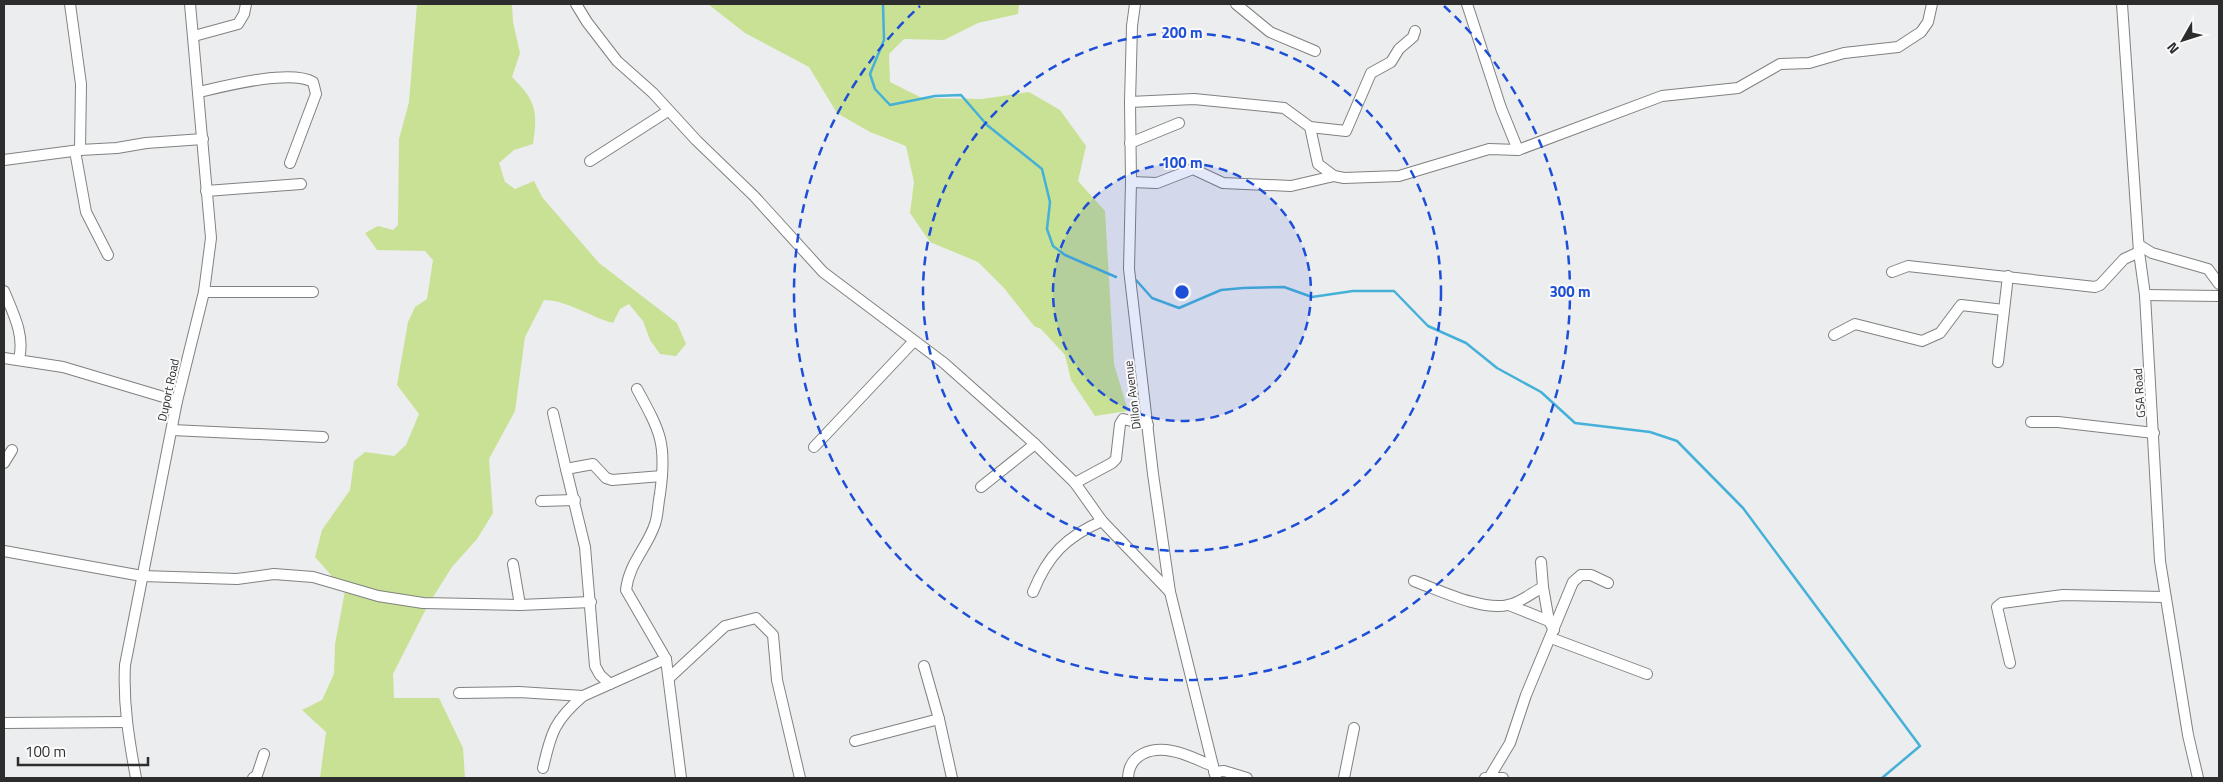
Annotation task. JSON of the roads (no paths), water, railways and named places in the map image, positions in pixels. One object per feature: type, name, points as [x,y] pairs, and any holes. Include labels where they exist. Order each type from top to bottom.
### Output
[{"type":"street","points":[[70,4],[81,84],[78,150],[86,212],[108,255]]},
{"type":"street","name":"Duport Road","points":[[136,778],[125,722],[125,665],[177,401],[204,292],[211,238],[190,4]]},
{"type":"street","points":[[194,36],[238,24],[244,14],[246,4]]},
{"type":"street","points":[[576,4],[587,22],[617,61],[654,93],[668,111],[781,224],[823,272],[944,364],[1035,444],[1075,484],[1102,521],[1170,592]]},
{"type":"street","name":"Dillon Avenue","points":[[1135,4],[1132,26],[1130,102],[1132,182],[1129,270],[1170,592],[1214,772]]},
{"type":"street","points":[[1236,4],[1270,32],[1315,52]]},
{"type":"street","points":[[1467,4],[1518,150]]},
{"type":"street","points":[[1132,182],[1157,182],[1193,169],[1223,183],[1291,186],[1334,176],[1344,178],[1400,176],[1489,149],[1518,150],[1662,96],[1738,88],[1780,64],[1809,63],[1844,53],[1898,47],[1921,32],[1928,22],[1932,4]]},
{"type":"street","name":"GSA Road","points":[[2122,4],[2139,248],[2145,295],[2154,433],[2158,538],[2164,597],[2188,735],[2198,778]]},
{"type":"street","points":[[1130,102],[1194,99],[1284,108],[1310,127],[1346,131],[1371,73],[1391,62],[1399,49],[1413,37],[1415,32]]},
{"type":"street","points":[[199,92],[262,79],[308,78],[314,82],[316,94],[290,163]]},
{"type":"street","points":[[590,161],[668,111]]},
{"type":"street","points":[[1130,143],[1179,123]]},
{"type":"street","points":[[1310,127],[1318,164],[1334,176]]},
{"type":"street","points":[[4,160],[78,150],[203,139]]},
{"type":"street","points":[[206,191],[301,184]]},
{"type":"street","points":[[1892,272],[1908,266],[2095,287],[2100,285],[2124,259],[2139,248],[2208,269],[2219,284]]},
{"type":"street","points":[[1998,362],[2008,276]]},
{"type":"street","points":[[4,291],[20,332],[21,350],[19,359]]},
{"type":"street","points":[[204,292],[313,292]]},
{"type":"street","points":[[2145,295],[2219,296]]},
{"type":"street","points":[[1834,335],[1855,324],[1922,341],[1940,333],[1961,306],[2004,310]]},
{"type":"street","points":[[814,447],[914,341]]},
{"type":"street","points":[[4,358],[62,367],[177,401]]},
{"type":"street","points":[[637,390],[650,412],[663,444],[662,476],[655,524],[631,568],[626,590],[666,659],[670,677],[681,778]]},
{"type":"street","points":[[553,413],[585,547],[595,666],[600,675],[610,684]]},
{"type":"street","points":[[1075,484],[1116,459],[1120,424],[1123,420],[1148,425]]},
{"type":"street","points":[[2031,422],[2058,422],[2154,433]]},
{"type":"street","points":[[172,430],[323,437]]},
{"type":"street","points":[[981,487],[1035,444]]},
{"type":"street","points":[[4,464],[12,450]]},
{"type":"street","points":[[566,469],[593,464],[606,478],[612,480],[662,476]]},
{"type":"street","points":[[541,501],[575,500]]},
{"type":"street","points":[[1033,592],[1050,557],[1072,537],[1102,521]]},
{"type":"street","points":[[4,551],[142,576],[237,579],[274,574],[313,576],[378,596],[423,603],[520,605],[591,602]]},
{"type":"street","points":[[1541,562],[1543,587],[1551,630]]},
{"type":"street","points":[[513,564],[520,605]]},
{"type":"street","points":[[1489,778],[1510,743],[1551,630],[1577,577],[1591,576],[1608,583]]},
{"type":"street","points":[[1414,581],[1469,601],[1490,605],[1509,605],[1543,587]]},
{"type":"street","points":[[2010,663],[1997,606],[2002,603],[2063,595],[2164,597]]},
{"type":"street","points":[[1509,605],[1551,630],[1647,674]]},
{"type":"street","points":[[670,677],[724,626],[756,618],[764,624],[772,635],[777,680],[800,778]]},
{"type":"street","points":[[543,768],[555,725],[562,715],[583,696],[666,659]]},
{"type":"street","points":[[924,666],[940,719],[952,778]]},
{"type":"street","points":[[459,694],[519,692],[583,696]]},
{"type":"street","points":[[855,741],[940,719]]},
{"type":"street","points":[[4,723],[125,722]]},
{"type":"street","points":[[1344,778],[1354,728]]},
{"type":"street","points":[[1128,778],[1136,759],[1144,752],[1172,751],[1214,772],[1224,771],[1247,778]]},
{"type":"street","points":[[252,778],[257,775],[264,754]]},
{"type":"street","points":[[1484,778],[1503,778]]},
{"type":"waterway","points":[[883,4],[884,40],[870,74],[875,89],[890,105],[935,96],[961,95],[987,125],[1042,169],[1050,202],[1047,229],[1053,246],[1065,255],[1116,277]]},
{"type":"waterway","points":[[1136,280],[1152,298],[1179,308],[1221,290],[1243,288],[1284,287],[1312,297],[1353,291],[1394,291],[1428,326],[1466,343],[1497,368],[1541,392],[1575,423],[1650,432],[1677,441],[1743,508],[1920,746],[1882,778]]}]
